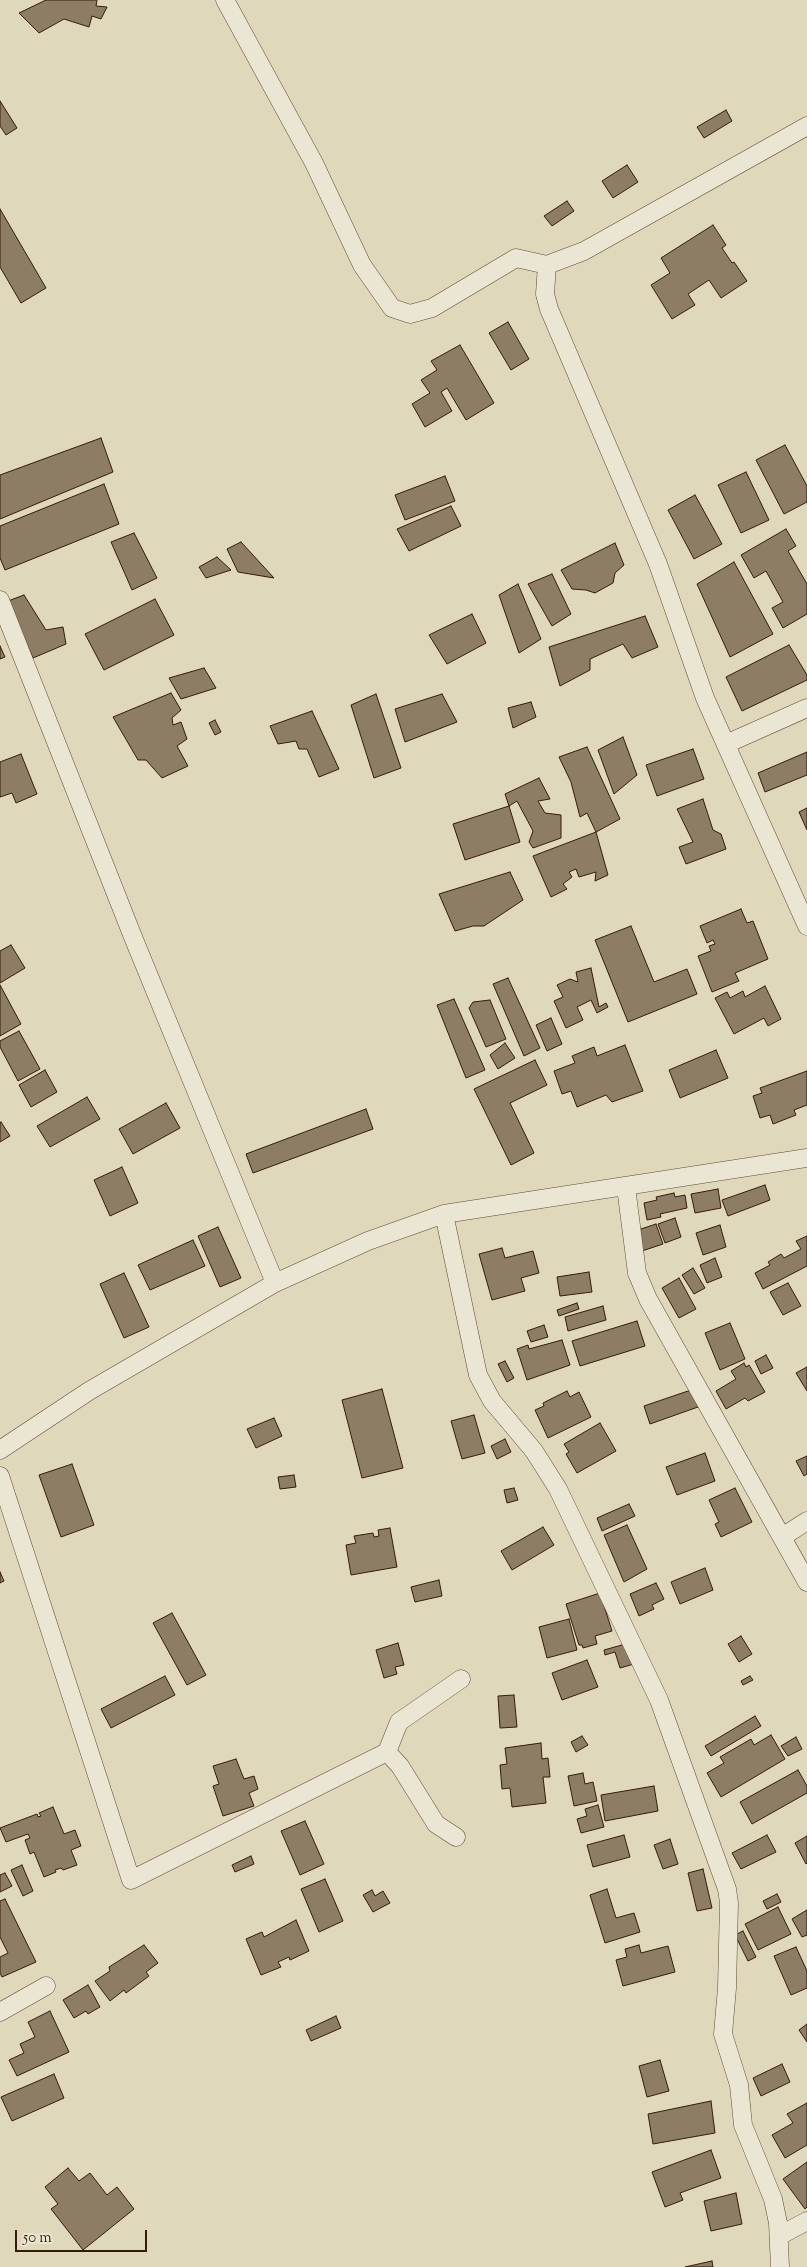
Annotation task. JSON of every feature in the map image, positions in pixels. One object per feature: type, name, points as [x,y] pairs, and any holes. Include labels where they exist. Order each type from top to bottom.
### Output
[{"type":"street","points":[[225,0],[314,163],[362,265],[392,308],[410,314],[432,308],[516,258],[547,265],[584,251],[807,126]]},
{"type":"street","points":[[547,265],[545,294],[549,309],[658,564],[699,682],[807,926]]},
{"type":"street","points":[[0,600],[133,937],[275,1284]]},
{"type":"street","points":[[726,744],[807,708]]},
{"type":"street","points":[[0,1450],[89,1391],[275,1284],[368,1241],[444,1214],[807,1158]]},
{"type":"street","points":[[626,1187],[637,1273],[648,1299],[807,1582]]},
{"type":"street","points":[[444,1214],[478,1375],[492,1401],[534,1451],[558,1488],[659,1700],[727,1889],[729,1903],[727,1988],[723,2034],[739,2085],[743,2125],[773,2199],[778,2223],[780,2267]]},
{"type":"street","points":[[0,1476],[131,1880],[388,1752],[399,1722],[461,1679]]},
{"type":"street","points":[[782,1537],[807,1521]]},
{"type":"street","points":[[388,1752],[400,1766],[436,1824],[456,1836]]},
{"type":"street","points":[[0,2012],[46,1986]]},
{"type":"street","points":[[778,2236],[807,2221]]},
{"type":"building","points":[[46,0],[97,0],[96,6],[107,7],[101,19],[92,16],[89,27],[64,19],[39,33],[19,13]]},
{"type":"building","points":[[0,101],[17,128],[6,135],[0,126]]},
{"type":"building","points":[[726,110],[732,121],[704,138],[697,127]]},
{"type":"building","points":[[627,165],[638,182],[613,198],[602,181]]},
{"type":"building","points":[[567,201],[574,211],[552,226],[544,216]]},
{"type":"building","points":[[0,209],[46,288],[21,303],[0,267]]},
{"type":"building","points":[[713,225],[726,245],[722,248],[747,281],[721,298],[709,280],[688,294],[695,305],[672,319],[651,285],[670,273],[661,258]]},
{"type":"building","points":[[508,322],[529,359],[511,370],[489,333]]},
{"type":"building","points":[[460,345],[494,403],[466,420],[447,388],[441,392],[452,411],[425,427],[412,404],[430,393],[421,380],[437,370],[431,361]]},
{"type":"building","points":[[101,438],[113,472],[0,519],[0,475]]},
{"type":"building","points":[[785,445],[807,486],[807,502],[784,514],[756,460]]},
{"type":"building","points":[[746,472],[769,520],[741,533],[718,485]]},
{"type":"building","points":[[445,476],[455,501],[405,520],[395,495]]},
{"type":"building","points":[[104,484],[119,524],[5,570],[0,558],[0,526]]},
{"type":"building","points":[[695,495],[722,544],[694,559],[668,510]]},
{"type":"building","points":[[451,506],[461,526],[409,551],[397,529]]},
{"type":"building","points":[[786,529],[796,546],[788,551],[807,584],[807,614],[783,628],[772,608],[783,602],[766,571],[754,578],[741,555]]},
{"type":"building","points":[[134,533],[157,578],[132,590],[111,542]]},
{"type":"building","points":[[241,542],[274,578],[238,572],[227,549]]},
{"type":"building","points":[[615,543],[624,565],[615,573],[613,583],[595,593],[572,589],[561,570]]},
{"type":"building","points":[[217,557],[231,570],[206,578],[199,567]]},
{"type":"building","points":[[734,562],[773,634],[730,657],[697,584]]},
{"type":"building","points":[[552,574],[571,614],[552,626],[528,584]]},
{"type":"building","points":[[518,584],[541,639],[519,653],[499,595]]},
{"type":"building","points":[[24,595],[46,630],[63,627],[66,644],[33,658],[8,601]]},
{"type":"building","points":[[155,599],[174,635],[104,670],[85,634]]},
{"type":"building","points":[[472,614],[486,643],[447,664],[429,635]]},
{"type":"building","points":[[645,616],[658,647],[632,658],[623,644],[590,659],[590,670],[560,686],[549,647]]},
{"type":"building","points":[[789,645],[807,675],[807,680],[742,711],[726,677]]},
{"type":"building","points":[[0,646],[5,657],[0,659]]},
{"type":"building","points":[[204,668],[216,688],[181,699],[169,678]]},
{"type":"building","points":[[171,693],[181,710],[172,718],[173,725],[181,722],[187,739],[177,746],[188,766],[162,778],[146,760],[138,760],[113,717]]},
{"type":"building","points":[[376,694],[401,768],[374,778],[351,705]]},
{"type":"building","points":[[442,694],[457,722],[405,742],[395,709]]},
{"type":"building","points":[[531,702],[536,717],[513,728],[508,708]]},
{"type":"building","points":[[312,711],[339,769],[319,777],[307,749],[299,749],[296,741],[278,744],[270,726]]},
{"type":"building","points":[[215,720],[221,732],[215,735],[209,723]]},
{"type":"building","points":[[623,737],[637,775],[614,794],[598,750]]},
{"type":"building","points":[[587,747],[620,819],[596,832],[587,813],[580,817],[571,782],[559,757]]},
{"type":"building","points":[[693,749],[704,779],[657,796],[646,765]]},
{"type":"building","points":[[807,752],[807,775],[765,792],[758,773]]},
{"type":"building","points":[[21,754],[37,794],[16,803],[12,793],[0,797],[0,762]]},
{"type":"building","points":[[539,778],[550,799],[538,801],[545,813],[561,815],[561,838],[533,848],[529,842],[533,831],[517,801],[509,806],[505,794]]},
{"type":"building","points":[[703,799],[713,830],[721,834],[726,849],[686,864],[679,847],[693,842],[677,809]]},
{"type":"building","points":[[509,806],[520,842],[465,860],[453,824]]},
{"type":"building","points":[[807,808],[807,830],[799,812]]},
{"type":"building","points":[[596,832],[608,875],[595,881],[596,872],[579,877],[576,869],[569,872],[572,877],[563,884],[567,889],[551,897],[533,856]]},
{"type":"building","points":[[510,872],[523,900],[484,926],[473,926],[455,931],[439,894]]},
{"type":"building","points":[[741,909],[747,923],[753,921],[768,959],[735,973],[739,981],[712,992],[698,956],[711,951],[709,946],[715,944],[713,940],[707,943],[700,926]]},
{"type":"building","points":[[631,926],[654,982],[687,969],[697,994],[628,1022],[595,940]]},
{"type":"building","points":[[11,945],[25,968],[0,983],[0,951]]},
{"type":"building","points":[[591,968],[599,1007],[606,1003],[608,1007],[597,1013],[591,1000],[577,1007],[583,1020],[566,1028],[554,1001],[563,997],[557,985],[570,979],[578,982],[576,972]]},
{"type":"building","points":[[508,978],[540,1048],[524,1056],[493,984]]},
{"type":"building","points":[[0,985],[21,1024],[0,1036]]},
{"type":"building","points":[[765,986],[781,1019],[768,1026],[764,1018],[734,1034],[715,998],[727,992],[730,998],[743,991],[745,997]]},
{"type":"building","points":[[454,999],[485,1070],[466,1078],[437,1005]]},
{"type":"building","points":[[490,1000],[506,1039],[486,1047],[469,1008],[473,1002]]},
{"type":"building","points":[[551,1018],[562,1044],[547,1051],[536,1025]]},
{"type":"building","points":[[19,1031],[40,1069],[18,1081],[0,1047],[0,1041]]},
{"type":"building","points":[[505,1043],[515,1058],[498,1069],[490,1055]]},
{"type":"building","points":[[625,1045],[643,1091],[612,1102],[606,1095],[577,1107],[571,1091],[562,1094],[554,1071],[575,1063],[572,1056],[594,1047],[597,1056]]},
{"type":"building","points":[[716,1050],[728,1078],[680,1098],[669,1070]]},
{"type":"building","points":[[535,1060],[547,1085],[510,1103],[534,1153],[511,1165],[474,1089]]},
{"type":"building","points":[[45,1070],[57,1092],[31,1107],[19,1085]]},
{"type":"building","points":[[807,1071],[807,1105],[794,1110],[796,1115],[773,1124],[770,1115],[760,1118],[753,1096],[762,1093],[760,1088]]},
{"type":"building","points":[[87,1097],[100,1119],[50,1147],[37,1126]]},
{"type":"building","points":[[166,1103],[180,1128],[133,1154],[119,1129]]},
{"type":"building","points":[[366,1109],[373,1129],[253,1173],[246,1154]]},
{"type":"building","points":[[0,1123],[10,1136],[0,1142]]},
{"type":"building","points":[[122,1167],[138,1203],[110,1216],[94,1180]]},
{"type":"building","points":[[765,1185],[770,1200],[728,1216],[722,1200]]},
{"type":"building","points":[[718,1189],[721,1208],[695,1213],[691,1194]]},
{"type":"building","points":[[674,1193],[675,1197],[685,1195],[687,1208],[660,1214],[661,1217],[647,1220],[644,1203],[657,1200],[656,1197]]},
{"type":"building","points":[[675,1218],[681,1237],[665,1243],[658,1224]]},
{"type":"building","points":[[656,1224],[663,1244],[642,1251],[635,1231]]},
{"type":"building","points":[[720,1225],[726,1247],[703,1255],[696,1233]]},
{"type":"building","points":[[218,1227],[241,1278],[220,1287],[198,1236]]},
{"type":"building","points":[[807,1236],[807,1266],[763,1289],[755,1273],[770,1265],[768,1262],[781,1254],[784,1258],[801,1249],[796,1241]]},
{"type":"building","points":[[193,1240],[205,1266],[150,1290],[138,1265]]},
{"type":"building","points":[[502,1248],[505,1258],[533,1251],[539,1273],[521,1278],[525,1291],[492,1300],[479,1254]]},
{"type":"building","points":[[715,1258],[722,1277],[707,1283],[700,1265]]},
{"type":"building","points":[[693,1268],[705,1288],[694,1294],[682,1275]]},
{"type":"building","points":[[589,1272],[592,1292],[560,1296],[557,1277]]},
{"type":"building","points":[[124,1273],[149,1327],[124,1338],[100,1284]]},
{"type":"building","points":[[679,1278],[696,1309],[679,1318],[662,1288]]},
{"type":"building","points":[[788,1283],[801,1306],[783,1315],[770,1292]]},
{"type":"building","points":[[577,1303],[579,1309],[559,1316],[557,1310]]},
{"type":"building","points":[[603,1306],[606,1320],[568,1331],[565,1317]]},
{"type":"building","points":[[637,1321],[645,1346],[580,1366],[572,1341]]},
{"type":"building","points":[[730,1323],[745,1359],[720,1370],[705,1333]]},
{"type":"building","points":[[544,1325],[548,1337],[531,1342],[527,1331]]},
{"type":"building","points":[[562,1340],[570,1365],[527,1380],[517,1349],[528,1345],[529,1349]]},
{"type":"building","points":[[766,1355],[773,1368],[761,1374],[755,1361]]},
{"type":"building","points":[[505,1361],[514,1378],[507,1382],[498,1364]]},
{"type":"building","points":[[744,1363],[746,1367],[749,1365],[765,1392],[748,1401],[745,1398],[726,1409],[716,1391],[736,1379],[731,1371]]},
{"type":"building","points":[[807,1367],[807,1391],[796,1373]]},
{"type":"building","points":[[382,1389],[403,1468],[362,1478],[342,1400]]},
{"type":"building","points":[[691,1390],[698,1407],[650,1424],[644,1406]]},
{"type":"building","points":[[567,1391],[570,1397],[579,1392],[591,1417],[548,1438],[535,1410],[544,1406],[543,1403]]},
{"type":"building","points":[[474,1415],[485,1453],[462,1459],[451,1421]]},
{"type":"building","points":[[274,1418],[282,1436],[256,1448],[247,1429]]},
{"type":"building","points":[[600,1423],[616,1451],[577,1473],[566,1454],[569,1452],[564,1444]]},
{"type":"building","points":[[505,1439],[511,1452],[497,1459],[491,1446]]},
{"type":"building","points":[[705,1453],[715,1481],[677,1495],[666,1467]]},
{"type":"building","points":[[807,1456],[807,1474],[804,1476],[796,1461]]},
{"type":"building","points":[[72,1464],[94,1525],[61,1537],[39,1475]]},
{"type":"building","points":[[294,1475],[296,1487],[280,1489],[278,1477]]},
{"type":"building","points":[[514,1488],[518,1500],[507,1503],[504,1490]]},
{"type":"building","points":[[735,1488],[752,1522],[721,1537],[715,1524],[719,1522],[709,1500]]},
{"type":"building","points":[[629,1504],[635,1516],[602,1531],[597,1518]]},
{"type":"building","points":[[627,1525],[647,1569],[624,1582],[604,1535]]},
{"type":"building","points":[[543,1527],[554,1545],[512,1570],[501,1551]]},
{"type":"building","points":[[390,1528],[397,1567],[351,1575],[346,1545],[356,1543],[354,1536],[373,1533],[374,1537],[379,1536],[378,1530]]},
{"type":"building","points":[[705,1568],[713,1590],[680,1604],[671,1582]]},
{"type":"building","points":[[0,1572],[4,1581],[0,1583]]},
{"type":"building","points":[[439,1580],[442,1596],[415,1602],[411,1587]]},
{"type":"building","points":[[656,1583],[664,1599],[652,1605],[654,1609],[639,1616],[630,1594]]},
{"type":"building","points":[[600,1593],[612,1631],[595,1636],[597,1644],[583,1648],[582,1645],[579,1645],[566,1604]]},
{"type":"building","points":[[172,1613],[206,1675],[187,1685],[153,1623]]},
{"type":"building","points":[[569,1619],[577,1650],[547,1658],[539,1627]]},
{"type":"building","points":[[741,1636],[752,1654],[739,1662],[728,1644]]},
{"type":"building","points":[[398,1643],[404,1665],[395,1667],[397,1674],[384,1678],[376,1650]]},
{"type":"building","points":[[629,1643],[634,1664],[620,1668],[615,1652],[605,1655],[604,1650]]},
{"type":"building","points":[[587,1660],[598,1687],[562,1700],[552,1673]]},
{"type":"building","points":[[165,1676],[175,1695],[111,1728],[101,1709]]},
{"type":"building","points":[[750,1676],[753,1680],[743,1685],[741,1681]]},
{"type":"building","points":[[514,1695],[517,1727],[500,1728],[498,1696]]},
{"type":"building","points":[[755,1716],[761,1726],[711,1756],[705,1746]]},
{"type":"building","points":[[771,1735],[785,1759],[721,1797],[707,1773],[724,1763],[720,1757],[751,1739],[754,1745]]},
{"type":"building","points":[[582,1736],[588,1745],[576,1752],[571,1742]]},
{"type":"building","points":[[796,1737],[802,1749],[788,1756],[781,1746]]},
{"type":"building","points":[[541,1743],[542,1759],[548,1758],[550,1777],[543,1777],[546,1803],[512,1807],[510,1788],[502,1789],[500,1765],[507,1764],[505,1748]]},
{"type":"building","points":[[236,1759],[244,1779],[254,1776],[258,1789],[249,1793],[254,1806],[223,1816],[213,1786],[219,1784],[213,1766]]},
{"type":"building","points":[[798,1770],[807,1786],[807,1793],[752,1824],[740,1802]]},
{"type":"building","points":[[583,1773],[585,1784],[593,1782],[597,1801],[574,1806],[568,1776]]},
{"type":"building","points":[[654,1786],[658,1811],[605,1821],[601,1795]]},
{"type":"building","points":[[598,1805],[604,1827],[581,1833],[577,1819],[587,1816],[585,1809]]},
{"type":"building","points":[[53,1807],[64,1834],[75,1830],[81,1846],[71,1850],[77,1865],[63,1870],[61,1868],[55,1870],[56,1872],[44,1877],[34,1852],[30,1854],[25,1840],[30,1838],[28,1834],[6,1842],[0,1828],[37,1814],[38,1817],[41,1816],[39,1813]]},
{"type":"building","points":[[305,1821],[324,1864],[300,1875],[281,1831]]},
{"type":"building","points":[[624,1835],[630,1857],[593,1867],[587,1845]]},
{"type":"building","points":[[767,1835],[776,1852],[741,1869],[732,1853]]},
{"type":"building","points":[[807,1836],[807,1863],[806,1864],[795,1843]]},
{"type":"building","points":[[670,1839],[678,1864],[663,1869],[654,1845]]},
{"type":"building","points":[[251,1856],[254,1864],[235,1872],[232,1865]]},
{"type":"building","points":[[22,1865],[33,1891],[23,1896],[11,1870]]},
{"type":"building","points":[[703,1869],[712,1908],[697,1911],[688,1873]]},
{"type":"building","points":[[5,1873],[12,1886],[0,1892],[0,1875]]},
{"type":"building","points":[[325,1879],[343,1921],[319,1932],[301,1889]]},
{"type":"building","points":[[607,1889],[616,1918],[634,1913],[640,1932],[605,1943],[590,1895]]},
{"type":"building","points":[[372,1890],[375,1896],[383,1891],[390,1903],[373,1912],[363,1895]]},
{"type":"building","points":[[777,1894],[781,1902],[767,1909],[763,1901]]},
{"type":"building","points":[[5,1899],[36,1962],[2,1977],[0,1973],[0,1957],[8,1953],[0,1937],[0,1901]]},
{"type":"building","points":[[778,1907],[791,1934],[758,1950],[745,1924]]},
{"type":"building","points":[[807,1910],[807,1935],[802,1937],[792,1919]]},
{"type":"building","points":[[296,1920],[309,1951],[290,1960],[289,1957],[278,1962],[281,1967],[261,1975],[246,1939],[262,1932],[264,1937]]},
{"type":"building","points":[[743,1931],[756,1957],[748,1961],[735,1935]]},
{"type":"building","points":[[144,1945],[158,1963],[146,1972],[149,1976],[126,1993],[124,1990],[110,2001],[95,1981],[110,1971],[109,1967]]},
{"type":"building","points":[[639,1945],[641,1953],[668,1946],[675,1972],[623,1986],[616,1960],[627,1957],[625,1949]]},
{"type":"building","points":[[796,1947],[807,1971],[807,1988],[791,1995],[774,1956]]},
{"type":"building","points":[[88,1985],[100,2007],[88,2014],[86,2011],[74,2018],[63,2000]]},
{"type":"building","points":[[50,2011],[69,2052],[17,2076],[9,2060],[24,2053],[20,2044],[35,2037],[28,2022]]},
{"type":"building","points":[[336,2016],[341,2028],[311,2041],[306,2030]]},
{"type":"building","points":[[807,2024],[807,2042],[799,2030]]},
{"type":"building","points":[[660,2060],[669,2091],[647,2097],[639,2066]]},
{"type":"building","points":[[782,2064],[790,2082],[761,2096],[753,2078]]},
{"type":"building","points":[[54,2074],[64,2098],[12,2121],[1,2097]]},
{"type":"building","points":[[711,2101],[715,2133],[653,2144],[648,2114]]},
{"type":"building","points":[[807,2103],[807,2145],[785,2158],[772,2135],[793,2123],[787,2114]]},
{"type":"building","points":[[711,2150],[721,2178],[680,2193],[683,2200],[665,2207],[652,2172]]},
{"type":"building","points":[[807,2162],[807,2207],[805,2209],[783,2179]]},
{"type":"building","points":[[68,2168],[79,2181],[90,2173],[107,2195],[117,2187],[134,2209],[83,2250],[51,2209],[58,2204],[45,2187]]},
{"type":"building","points":[[736,2193],[742,2224],[711,2231],[704,2201]]},
{"type":"building","points":[[712,2261],[713,2267],[685,2267]]}]
